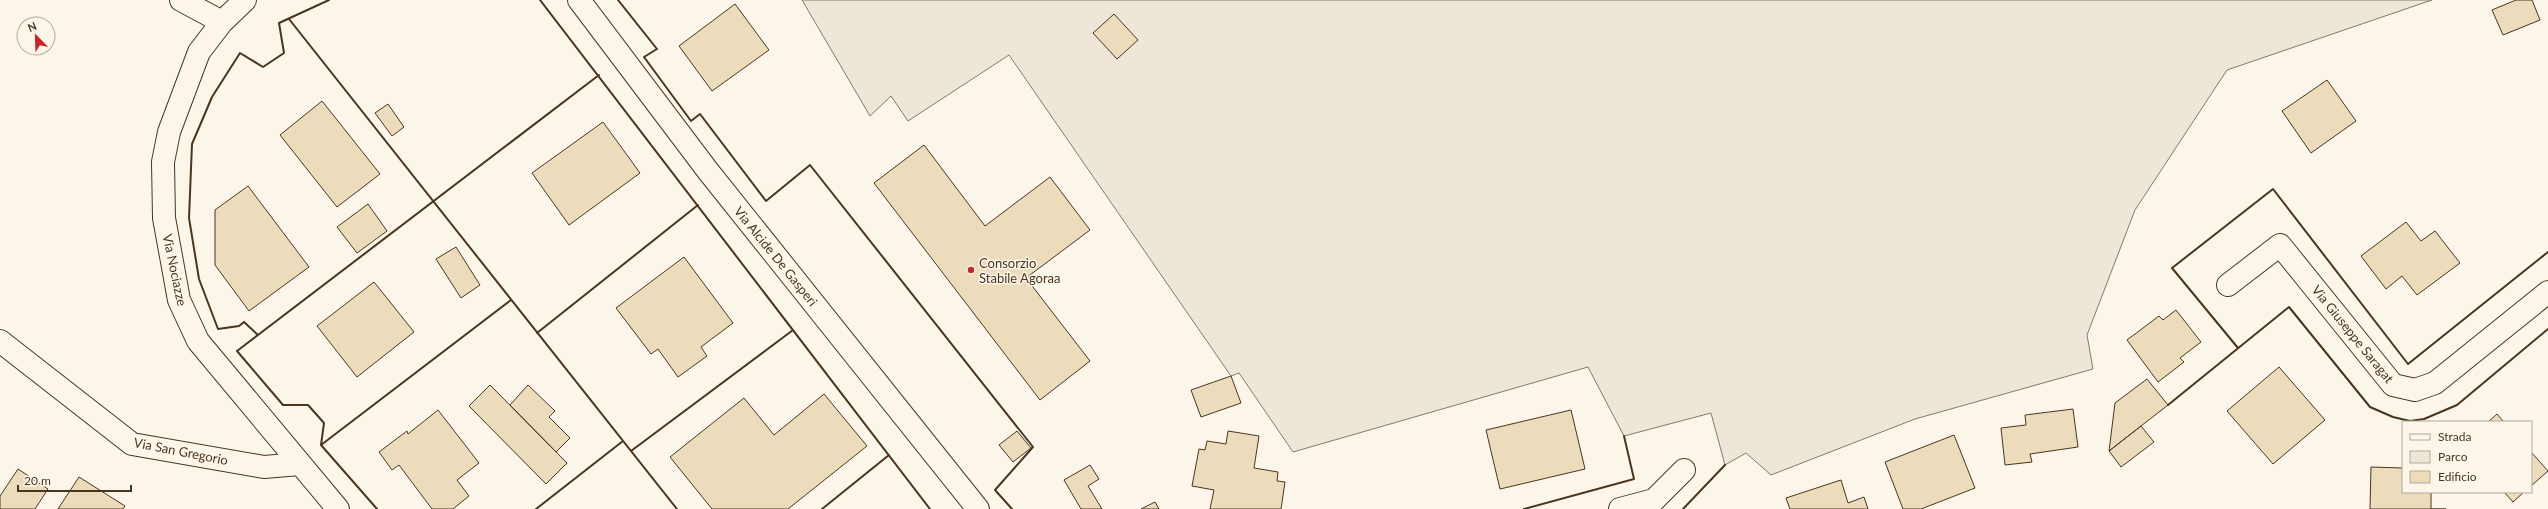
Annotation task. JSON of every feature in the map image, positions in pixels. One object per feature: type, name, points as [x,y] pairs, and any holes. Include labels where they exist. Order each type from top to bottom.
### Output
[{"type":"street","points":[[181,0],[222,22]]},
{"type":"street","name":"Via Nociazze","points":[[245,0],[222,22],[199,52],[169,132],[163,162],[164,218],[179,300],[198,341],[338,509]]},
{"type":"street","name":"Via Alcide De Gasperi","points":[[579,0],[708,171],[978,509]]},
{"type":"street","name":"Via Giuseppe Saragat","points":[[2228,285],[2280,245],[2393,385],[2415,390],[2435,383],[2548,292]]},
{"type":"street","name":"Via San Gregorio","points":[[0,342],[132,444],[264,467],[300,464]]},
{"type":"street","points":[[1620,509],[1654,500],[1684,470]]},
{"type":"green space","points":[[802,0],[2432,0],[2227,70],[2135,210],[2087,335],[2093,369],[1915,419],[1771,475],[1746,453],[1725,465],[1711,413],[1624,436],[1588,367],[1293,452],[1239,373],[1231,376],[1009,55],[908,121],[891,96],[870,116]]},
{"type":"building","points":[[2516,0],[2532,0],[2540,20],[2503,35],[2492,10]]},
{"type":"building","points":[[735,4],[769,50],[712,91],[679,46]]},
{"type":"building","points":[[1114,14],[1138,40],[1117,59],[1093,33]]},
{"type":"building","points":[[2327,80],[2356,121],[2311,153],[2282,111]]},
{"type":"building","points":[[322,101],[380,174],[337,207],[280,135]]},
{"type":"building","points":[[388,104],[404,127],[392,136],[375,113]]},
{"type":"building","points":[[603,122],[640,173],[569,225],[532,173]]},
{"type":"building","points":[[924,145],[985,226],[1050,177],[1090,230],[1026,278],[1090,361],[1040,400],[874,183]]},
{"type":"building","points":[[248,186],[309,267],[249,311],[215,265],[215,210]]},
{"type":"building","points":[[368,204],[387,231],[357,253],[337,227]]},
{"type":"building","points":[[2406,222],[2421,241],[2435,231],[2460,263],[2417,295],[2402,276],[2386,289],[2361,256]]},
{"type":"building","points":[[456,247],[480,285],[461,298],[436,259]]},
{"type":"building","points":[[684,257],[733,323],[701,347],[707,356],[678,377],[658,349],[651,354],[616,308]]},
{"type":"building","points":[[374,282],[414,332],[357,377],[317,326]]},
{"type":"building","points":[[2176,310],[2201,342],[2180,358],[2184,362],[2158,382],[2127,340],[2159,316],[2163,320]]},
{"type":"building","points":[[2279,367],[2325,420],[2273,464],[2227,411]]},
{"type":"building","points":[[1231,376],[1241,403],[1201,417],[1191,390]]},
{"type":"building","points":[[2147,379],[2168,405],[2109,451],[2115,403]]},
{"type":"building","points":[[490,385],[567,463],[546,484],[469,406]]},
{"type":"building","points":[[528,385],[555,411],[549,417],[570,438],[556,452],[510,405]]},
{"type":"building","points":[[824,394],[867,446],[788,509],[712,509],[670,457],[744,398],[774,435]]},
{"type":"building","points":[[2073,409],[2078,447],[2030,454],[2032,462],[2005,465],[2001,428],[2026,425],[2025,415]]},
{"type":"building","points":[[438,410],[479,463],[457,480],[469,496],[453,509],[432,509],[399,465],[392,470],[379,452],[407,431],[408,434]]},
{"type":"building","points":[[1571,410],[1585,469],[1500,489],[1486,430]]},
{"type":"building","points":[[2497,414],[2503,421],[2489,421]]},
{"type":"building","points":[[2141,426],[2154,442],[2121,467],[2109,451]]},
{"type":"building","points":[[1017,431],[1031,448],[1013,462],[999,445]]},
{"type":"building","points":[[1228,431],[1259,436],[1254,468],[1278,472],[1277,481],[1285,482],[1281,509],[1210,509],[1214,490],[1192,486],[1199,449],[1205,450],[1207,441],[1226,444]]},
{"type":"building","points":[[1954,435],[1975,488],[1921,509],[1903,509],[1885,462]]},
{"type":"building","points":[[2532,453],[2548,471],[2532,485]]},
{"type":"building","points":[[1090,465],[1099,479],[1088,486],[1102,509],[1081,509],[1064,480]]},
{"type":"building","points":[[2371,467],[2402,468],[2402,493],[2431,493],[2431,509],[2370,509]]},
{"type":"building","points":[[18,469],[48,489],[35,509],[0,509],[0,496]]},
{"type":"building","points":[[79,477],[125,506],[123,509],[58,509]]},
{"type":"building","points":[[1841,480],[1848,503],[1864,497],[1868,509],[1790,509],[1786,498]]},
{"type":"building","points":[[2505,493],[2523,493],[2513,502]]},
{"type":"building","points":[[1155,502],[1159,509],[1141,509]]},
{"type":"wall","points":[[258,335],[244,322],[239,326],[218,329],[199,279],[189,218],[192,144],[212,97],[240,53],[263,67],[284,53],[279,23],[329,0]]},
{"type":"wall","points":[[540,0],[930,509]]},
{"type":"wall","points":[[618,0],[657,49],[644,57],[691,121],[700,114],[766,201],[810,165],[1033,447],[995,490],[1012,509]]},
{"type":"wall","points":[[289,19],[677,509]]},
{"type":"wall","points":[[377,509],[321,445],[324,423],[308,405],[283,405],[237,351],[599,75]]},
{"type":"wall","points":[[2238,348],[2172,268],[2273,189],[2408,364],[2548,252]]},
{"type":"wall","points":[[537,333],[698,205]]},
{"type":"wall","points":[[321,445],[511,300]]},
{"type":"wall","points":[[2168,405],[2289,307],[2370,407],[2393,417],[2410,421],[2424,419],[2457,405],[2548,329]]},
{"type":"wall","points":[[631,451],[793,330]]},
{"type":"wall","points":[[1524,509],[1634,479],[1624,436]]},
{"type":"wall","points":[[536,509],[623,441]]},
{"type":"wall","points":[[822,509],[889,455]]},
{"type":"wall","points":[[1683,509],[1725,465]]},
{"type":"place","name":"Consorzio Stabile Agoraa","points":[[971,270]]}]
